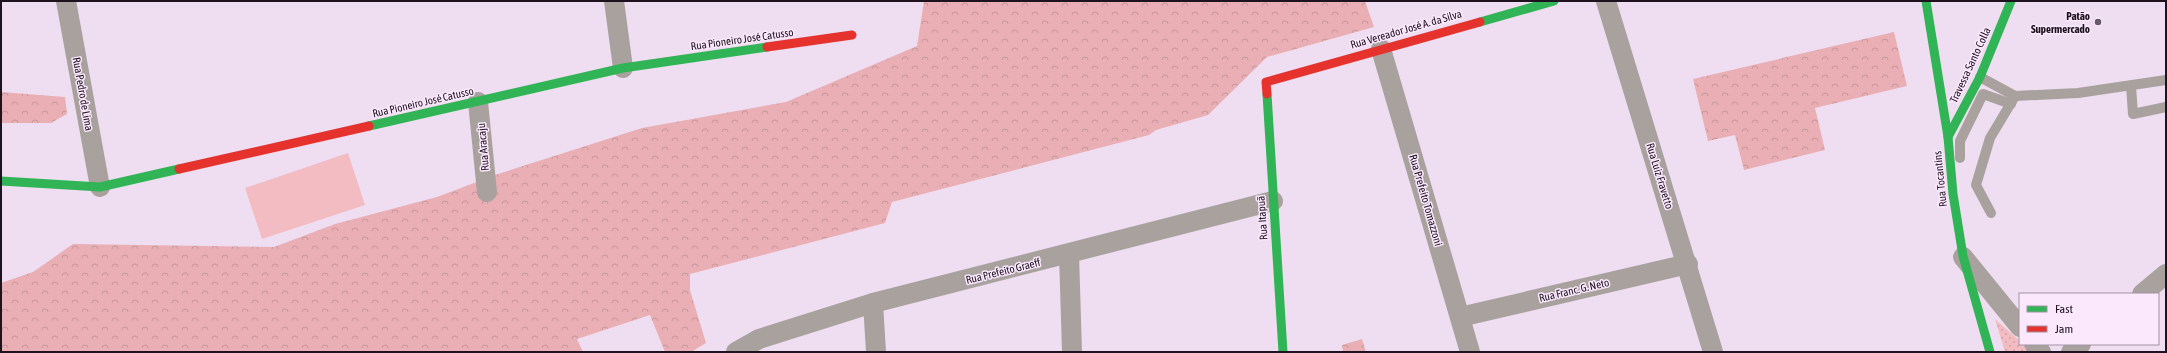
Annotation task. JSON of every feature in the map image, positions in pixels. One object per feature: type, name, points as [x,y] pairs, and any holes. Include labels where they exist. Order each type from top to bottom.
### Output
[{"type":"street","name":"Rua Pedro de Lima","points":[[66,1],[100,187]]},
{"type":"street","points":[[614,1],[623,68]]},
{"type":"street","name":"Rua Vereador José A. da Silva","points":[[1266,82],[1554,1]]},
{"type":"street","name":"Rua Luiz Fravetto","points":[[1606,1],[1688,264],[1713,352]]},
{"type":"street","name":"Rua Tocantins","points":[[1926,1],[1948,137],[1963,256],[1990,352]]},
{"type":"street","name":"Travessa Santo Colla","points":[[1948,137],[1980,77],[2011,1]]},
{"type":"street","name":"Rua Pioneiro José Catusso","points":[[1,181],[100,187],[623,68],[852,35]]},
{"type":"street","name":"Rua Prefeito Tomazzoni","points":[[1381,49],[1470,352]]},
{"type":"street","name":"Rua Itapuã","points":[[1266,82],[1283,352]]},
{"type":"street","name":"Rua Aracaju","points":[[478,102],[487,192]]},
{"type":"street","name":"Rua Prefeito Graeff","points":[[736,352],[759,339],[873,303],[1273,201]]},
{"type":"street","points":[[1069,254],[1072,352]]},
{"type":"street","points":[[1963,256],[2019,326]]},
{"type":"street","name":"Rua Franc. G. Neto","points":[[1460,317],[1688,264]]},
{"type":"street","points":[[2143,293],[2166,274]]},
{"type":"street","points":[[873,303],[876,352]]},
{"type":"street","points":[[2071,352],[2080,345]]},
{"type":"lane","points":[[1980,77],[2013,100]]},
{"type":"lane","points":[[1958,223],[1962,193],[1960,141],[1984,94],[2013,100],[2078,93],[2166,80]]},
{"type":"lane","points":[[2131,86],[2133,114],[2166,107]]},
{"type":"lane","points":[[1991,213],[1976,185],[1990,138],[2013,100]]},
{"type":"green space","points":[[924,1],[1365,1],[1374,27],[1267,57],[1208,115],[1156,130],[1149,135],[892,202],[885,223],[690,274],[690,290],[706,343],[691,352],[665,352],[650,315],[577,339],[583,352],[1,352],[1,283],[33,272],[73,244],[274,247],[335,224],[437,197],[495,175],[642,128],[786,102],[917,46]]},
{"type":"green space","points":[[1894,32],[1907,86],[1815,108],[1825,150],[1744,170],[1735,135],[1708,141],[1693,79]]},
{"type":"green space","points":[[1,92],[65,97],[67,114],[51,123],[1,123]]},
{"type":"green space","points":[[1362,339],[1366,352],[1343,352],[1342,345]]},
{"type":"shaded area","points":[[348,153],[365,205],[262,239],[245,188]]},
{"type":"shaded area","points":[[1995,319],[2019,340],[2019,345],[2025,345],[2033,352],[2005,352]]},
{"type":"traffic: fast","points":[[1480,22],[1554,1]]},
{"type":"traffic: fast","points":[[1926,1],[1948,137],[1953,194],[1963,256],[1990,352]]},
{"type":"traffic: fast","points":[[1948,137],[1980,77],[2011,1]]},
{"type":"traffic: fast","points":[[369,126],[623,68],[767,47]]},
{"type":"traffic: fast","points":[[1267,94],[1283,352]]},
{"type":"traffic: fast","points":[[1,181],[100,187],[179,169]]},
{"type":"traffic: jam","points":[[1267,94],[1266,82],[1480,22]]},
{"type":"traffic: jam","points":[[767,47],[852,35]]},
{"type":"traffic: jam","points":[[179,169],[369,126]]},
{"type":"place","name":"Patão Supermercado","points":[[2098,22]]}]
